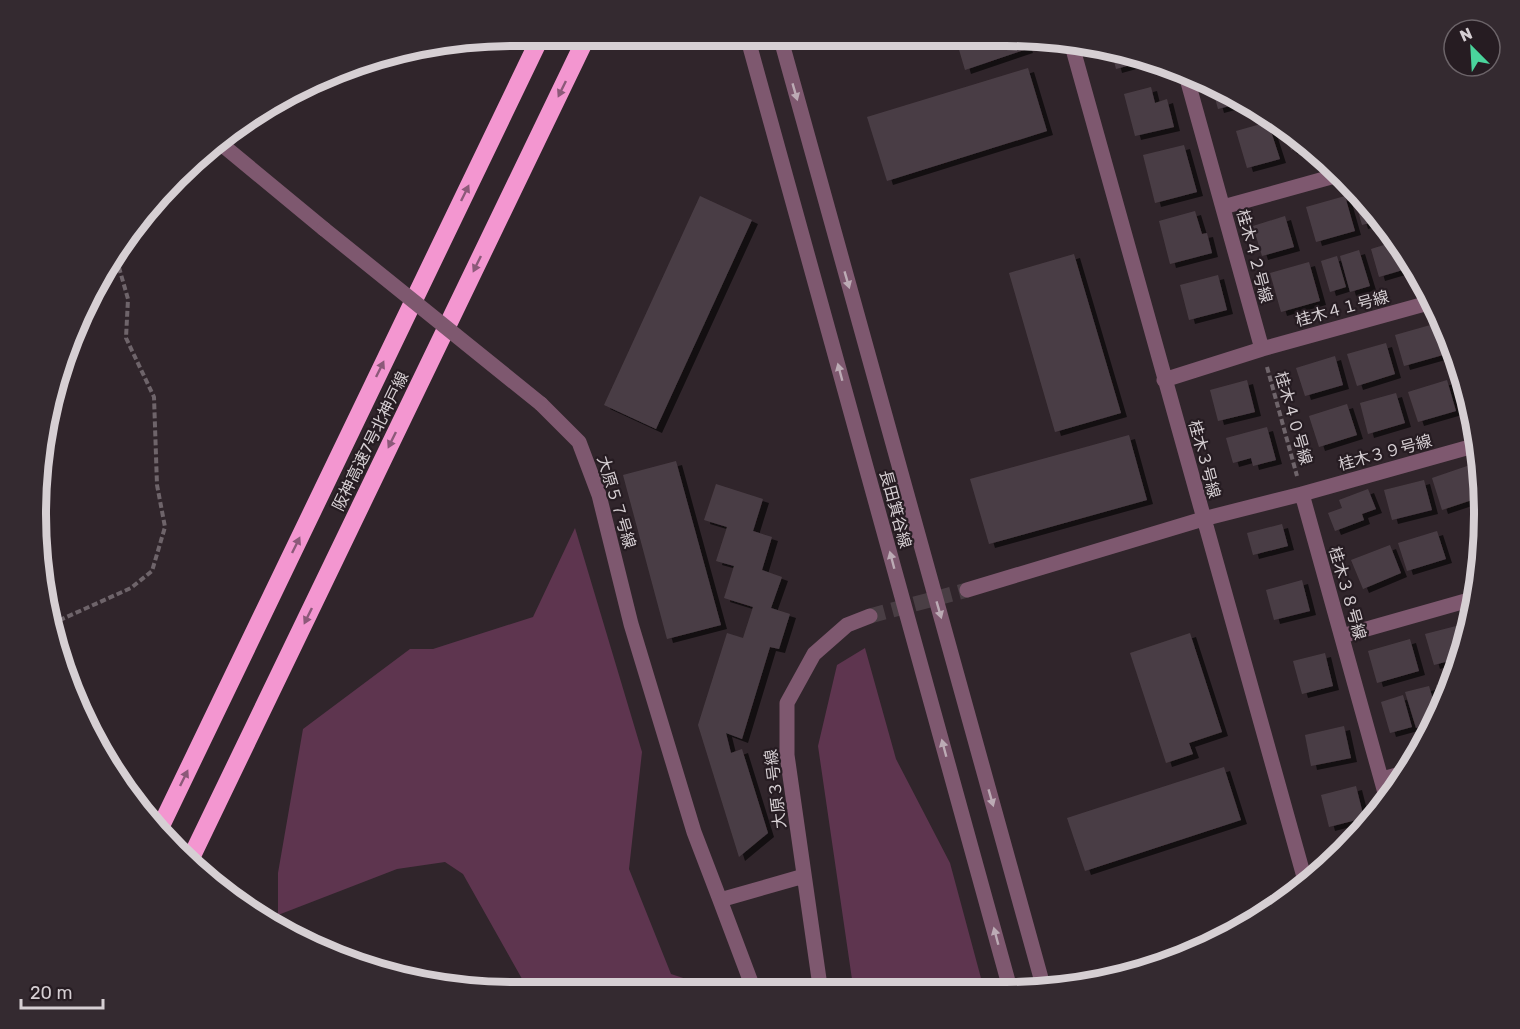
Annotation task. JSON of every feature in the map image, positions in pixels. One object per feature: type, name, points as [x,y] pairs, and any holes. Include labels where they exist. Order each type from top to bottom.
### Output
[{"type":"highway","name":"阪神高速7号北神戸線","points":[[163,823],[536,46]]},
{"type":"highway","name":"阪神高速7号北神戸線","points":[[193,854],[582,46]]},
{"type":"street","name":"長田箕谷線","points":[[750,46],[1008,982]]},
{"type":"street","name":"長田箕谷線","points":[[783,46],[1042,980]]},
{"type":"street","name":"桂木３号線","points":[[1074,52],[1303,875]]},
{"type":"street","name":"桂木４２号線","points":[[1188,84],[1262,349]]},
{"type":"street","name":"大原５７号線","points":[[225,147],[541,404],[579,442],[600,495],[631,624],[694,832],[751,982]]},
{"type":"street","points":[[1223,207],[1329,177]]},
{"type":"street","name":"桂木４１号線","points":[[1262,349],[1423,304]]},
{"type":"street","points":[[1164,380],[1262,349]]},
{"type":"street","name":"桂木３９号線","points":[[1302,494],[1468,448]]},
{"type":"street","points":[[967,590],[1203,519],[1302,494]]},
{"type":"street","name":"桂木３８号線","points":[[1302,494],[1384,789]]},
{"type":"street","points":[[1342,636],[1466,601]]},
{"type":"street","name":"大原３号線","points":[[820,982],[787,755],[788,703],[813,654],[847,624],[870,616]]},
{"type":"street","points":[[1382,779],[1395,776]]},
{"type":"street","points":[[720,900],[804,876]]},
{"type":"path","points":[[58,621],[131,588],[152,571],[165,527],[157,485],[154,397],[126,338],[128,298],[118,265]]},
{"type":"path","name":"桂木４０号線","points":[[1262,349],[1302,494]]},
{"type":"shaded area","points":[[575,528],[642,752],[629,869],[671,974],[695,982],[524,982],[463,874],[445,862],[397,869],[278,915],[278,873],[303,729],[410,649],[433,649],[533,617]]},
{"type":"shaded area","points":[[865,648],[896,759],[950,863],[982,982],[852,982],[818,746],[837,665]]},
{"type":"building","points":[[958,46],[1006,46],[1027,49],[965,70]]},
{"type":"building","points":[[1113,59],[1134,64],[1116,69]]},
{"type":"building","points":[[1028,68],[1047,131],[887,181],[867,117]]},
{"type":"building","points":[[1151,87],[1155,103],[1167,99],[1174,127],[1135,136],[1124,94]]},
{"type":"building","points":[[1215,96],[1232,105],[1218,109]]},
{"type":"building","points":[[1263,123],[1266,125],[1270,128],[1280,159],[1247,168],[1236,131]]},
{"type":"building","points":[[1288,142],[1297,149],[1291,150]]},
{"type":"building","points":[[1184,145],[1197,192],[1155,203],[1143,155]]},
{"type":"building","points":[[700,196],[752,220],[656,429],[604,405]]},
{"type":"building","points":[[1345,196],[1355,231],[1316,242],[1306,207]]},
{"type":"building","points":[[1357,205],[1371,223],[1362,225]]},
{"type":"building","points":[[1195,211],[1202,234],[1207,233],[1212,253],[1170,264],[1159,221]]},
{"type":"building","points":[[1285,216],[1294,247],[1262,256],[1253,226]]},
{"type":"building","points":[[1387,244],[1404,270],[1379,277],[1371,249]]},
{"type":"building","points":[[1359,250],[1370,286],[1350,292],[1340,256]]},
{"type":"building","points":[[1074,254],[1121,413],[1055,432],[1009,273]]},
{"type":"building","points":[[1337,256],[1346,287],[1330,292],[1321,261]]},
{"type":"building","points":[[1309,262],[1320,301],[1281,312],[1270,273]]},
{"type":"building","points":[[1218,275],[1227,310],[1189,320],[1180,285]]},
{"type":"building","points":[[1433,324],[1443,355],[1404,366],[1395,335]]},
{"type":"building","points":[[1386,343],[1395,374],[1357,386],[1347,354]]},
{"type":"building","points":[[1335,356],[1343,385],[1305,396],[1296,368]]},
{"type":"building","points":[[1247,380],[1255,412],[1218,421],[1210,390]]},
{"type":"building","points":[[1447,380],[1456,411],[1418,422],[1408,392]]},
{"type":"building","points":[[1396,393],[1405,423],[1368,434],[1360,403]]},
{"type":"building","points":[[1347,404],[1357,435],[1319,447],[1309,416]]},
{"type":"building","points":[[1267,427],[1276,460],[1253,466],[1251,458],[1233,463],[1226,438]]},
{"type":"building","points":[[1129,435],[1147,500],[989,544],[970,479]]},
{"type":"building","points":[[676,461],[721,625],[667,639],[623,475]]},
{"type":"building","points":[[1470,465],[1473,500],[1442,510],[1432,478]]},
{"type":"building","points":[[1424,480],[1432,510],[1392,520],[1384,490]]},
{"type":"building","points":[[716,484],[763,499],[753,531],[772,537],[762,570],[782,577],[771,608],[790,614],[779,649],[770,647],[742,739],[726,733],[731,753],[742,749],[768,833],[739,857],[698,725],[727,633],[743,638],[753,607],[724,598],[734,566],[716,561],[727,527],[704,520]]},
{"type":"building","points":[[1368,489],[1376,509],[1362,514],[1364,520],[1335,531],[1328,513],[1342,508],[1339,500]]},
{"type":"building","points":[[1282,524],[1288,546],[1253,555],[1247,533]]},
{"type":"building","points":[[1437,531],[1446,559],[1407,571],[1398,543]]},
{"type":"building","points":[[1390,545],[1401,573],[1363,589],[1351,560]]},
{"type":"building","points":[[1302,580],[1310,611],[1274,620],[1266,590]]},
{"type":"building","points":[[1461,625],[1450,661],[1434,665],[1425,634]]},
{"type":"building","points":[[1190,633],[1222,732],[1189,743],[1193,754],[1166,763],[1130,653]]},
{"type":"building","points":[[1410,639],[1419,671],[1377,683],[1368,651]]},
{"type":"building","points":[[1325,653],[1333,686],[1302,694],[1293,661]]},
{"type":"building","points":[[1442,684],[1438,693],[1436,685]]},
{"type":"building","points":[[1429,686],[1434,702],[1422,726],[1416,728],[1405,692]]},
{"type":"building","points":[[1403,695],[1412,727],[1390,733],[1381,702]]},
{"type":"building","points":[[1344,726],[1351,758],[1311,766],[1305,735]]},
{"type":"building","points":[[1224,767],[1241,820],[1085,871],[1067,818]]},
{"type":"building","points":[[1356,786],[1363,815],[1360,819],[1329,827],[1321,795]]},
{"type":"tunnel","points":[[870,616],[967,590]]}]
